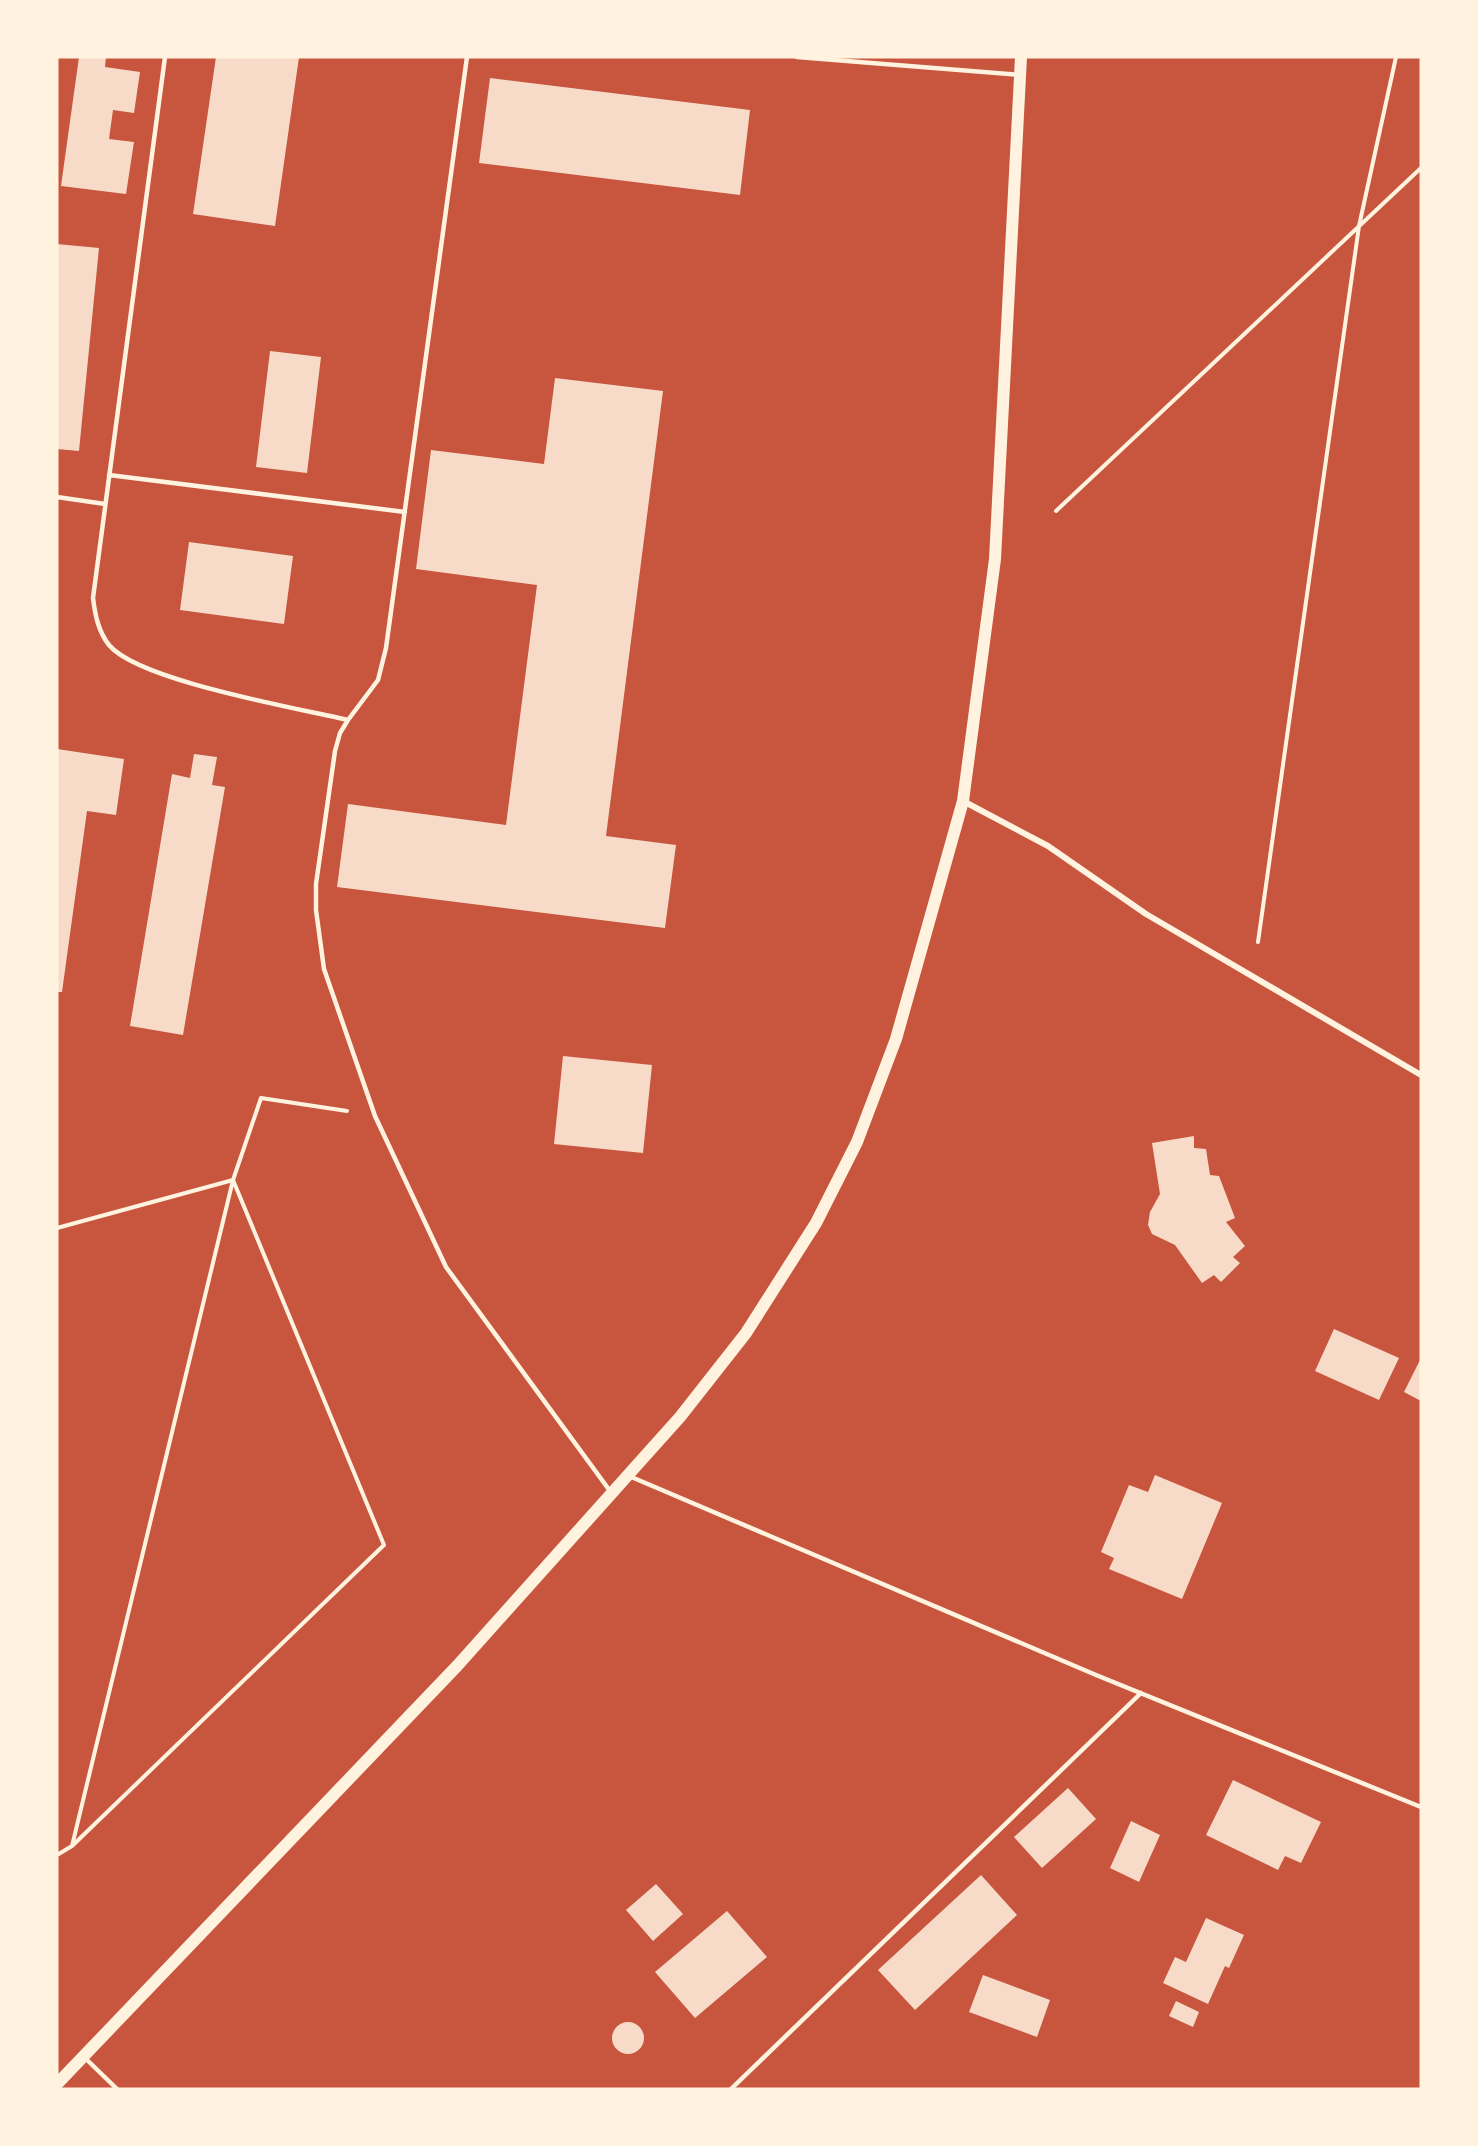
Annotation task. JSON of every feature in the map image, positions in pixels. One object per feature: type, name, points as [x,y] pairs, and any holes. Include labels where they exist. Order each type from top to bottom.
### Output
[{"type":"main road","points":[[57,2084],[457,1666],[680,1417],[746,1333],[816,1222],[857,1142],[896,1040],[963,801],[995,559],[1021,57]]},
{"type":"street","points":[[963,801],[1048,846],[1146,914],[1421,1076]]},
{"type":"lane","points":[[165,57],[93,598],[95,616],[110,645],[135,665],[170,677],[348,720]]},
{"type":"lane","points":[[467,57],[382,668],[370,693],[348,720],[340,734],[330,783],[316,884],[315,910],[324,969],[375,1116],[447,1267],[612,1493]]},
{"type":"lane","points":[[797,57],[1020,75]]},
{"type":"lane","points":[[109,475],[405,512]]},
{"type":"lane","points":[[57,497],[105,504]]},
{"type":"lane","points":[[628,1476],[1141,1693],[1421,1807]]},
{"type":"lane","points":[[731,2089],[1141,1693]]},
{"type":"lane","points":[[84,2057],[117,2089]]},
{"type":"path","points":[[1258,942],[1359,226],[1396,57]]},
{"type":"path","points":[[1056,511],[1421,168]]},
{"type":"path","points":[[72,1846],[233,1180],[261,1098],[375,1116]]},
{"type":"path","points":[[57,1228],[233,1180]]},
{"type":"path","points":[[57,1856],[72,1846],[384,1545],[233,1180]]},
{"type":"building","points":[[79,57],[106,57],[105,67],[140,72],[134,113],[113,110],[109,139],[134,142],[126,194],[61,186]]},
{"type":"building","points":[[216,57],[299,57],[275,226],[193,214]]},
{"type":"building","points":[[490,78],[750,110],[740,195],[479,163]]},
{"type":"building","points":[[57,244],[99,248],[79,451],[57,449]]},
{"type":"building","points":[[270,351],[321,357],[307,473],[256,467]]},
{"type":"building","points":[[555,378],[663,391],[606,836],[676,845],[665,928],[337,887],[348,804],[506,825],[537,585],[416,569],[431,450],[544,464]]},
{"type":"building","points":[[189,542],[293,556],[284,624],[180,610]]},
{"type":"building","points":[[57,749],[124,759],[116,815],[87,811],[62,992],[57,992]]},
{"type":"building","points":[[194,754],[217,757],[212,785],[225,787],[183,1035],[130,1026],[172,774],[190,778]]},
{"type":"building","points":[[563,1056],[652,1065],[643,1153],[554,1144]]},
{"type":"building","points":[[1194,1136],[1194,1148],[1206,1149],[1210,1175],[1219,1176],[1235,1218],[1226,1222],[1245,1246],[1233,1257],[1240,1263],[1221,1282],[1214,1275],[1202,1283],[1175,1245],[1152,1234],[1148,1225],[1150,1212],[1160,1194],[1152,1143]]},
{"type":"building","points":[[1334,1329],[1399,1358],[1379,1400],[1315,1371]]},
{"type":"building","points":[[1421,1358],[1421,1401],[1404,1392]]},
{"type":"building","points":[[1155,1475],[1222,1503],[1182,1599],[1109,1569],[1114,1558],[1101,1552],[1129,1485],[1148,1492]]},
{"type":"building","points":[[1233,1780],[1321,1822],[1301,1863],[1285,1856],[1278,1870],[1206,1835]]},
{"type":"building","points":[[1068,1788],[1096,1819],[1042,1868],[1014,1837]]},
{"type":"building","points":[[1131,1821],[1160,1835],[1139,1882],[1110,1868]]},
{"type":"building","points":[[981,1875],[1017,1915],[915,2010],[878,1970]]},
{"type":"building","points":[[656,1884],[683,1914],[653,1941],[626,1910]]},
{"type":"building","points":[[727,1911],[767,1957],[695,2018],[655,1972]]},
{"type":"building","points":[[1206,1918],[1244,1935],[1229,1968],[1225,1966],[1208,2004],[1163,1983],[1175,1957],[1186,1962]]},
{"type":"building","points":[[983,1975],[1050,2000],[1037,2037],[969,2012]]},
{"type":"building","points":[[1176,2001],[1199,2012],[1193,2027],[1169,2016]]},
{"type":"building","points":[[628,2022],[640,2026],[644,2038],[640,2050],[628,2054],[616,2050],[612,2038],[616,2026]]}]
